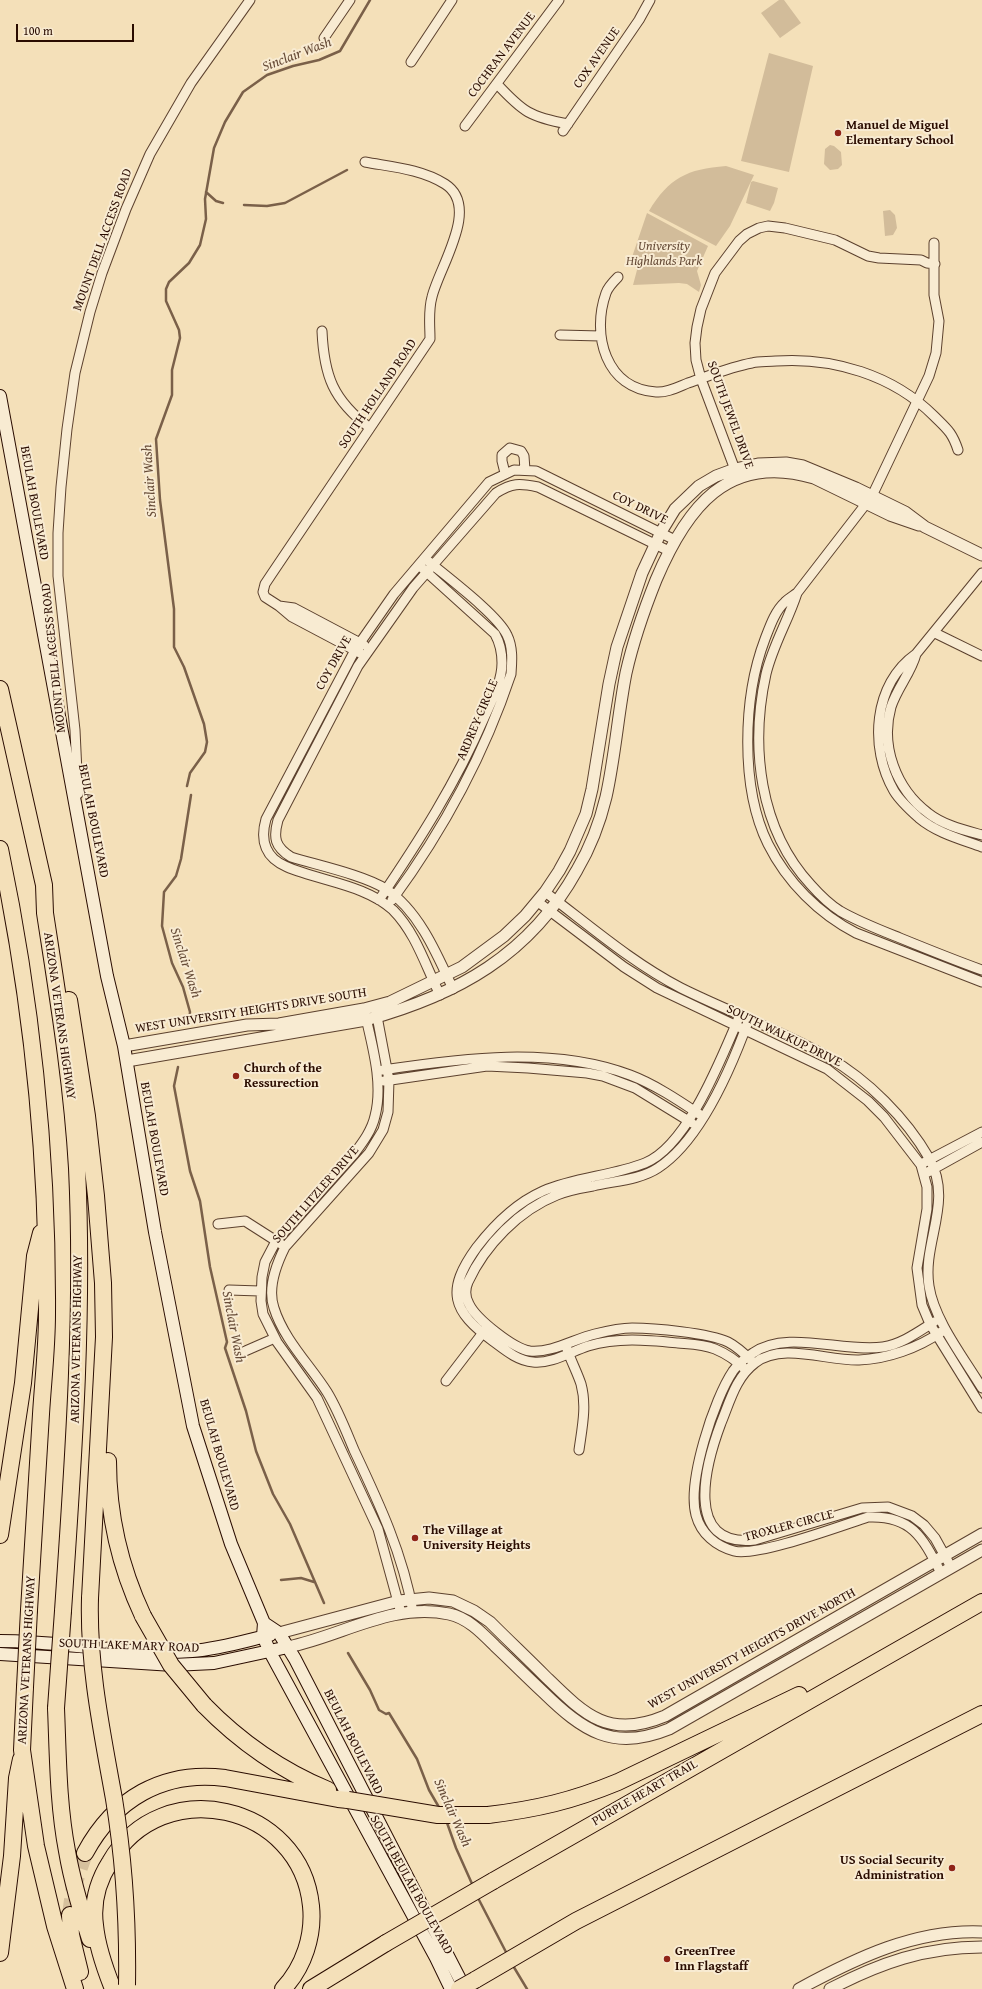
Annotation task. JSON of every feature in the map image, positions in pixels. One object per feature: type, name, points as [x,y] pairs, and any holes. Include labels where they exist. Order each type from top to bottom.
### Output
[{"type":"highway","name":"ARIZONA VETERANS HIGHWAY","points":[[0,689],[44,884],[45,913],[71,1096],[79,1215],[78,1372],[56,1708],[60,1791],[66,1851],[79,1904],[108,1989]]},
{"type":"highway","name":"ARIZONA VETERANS HIGHWAY","points":[[0,848],[22,961],[29,1014],[40,1123],[45,1216],[47,1317],[22,1750],[34,1833],[46,1891],[74,1989]]},
{"type":"highway","points":[[44,884],[56,924],[87,1116],[96,1196],[103,1283],[104,1337],[102,1390],[89,1623],[95,1694],[114,1799],[124,1886],[127,1951],[126,1989]]},
{"type":"highway","points":[[0,1535],[24,1376],[35,1256],[45,1216]]},
{"type":"highway","points":[[102,1390],[107,1407],[108,1482],[113,1526],[130,1586],[143,1616],[171,1665],[204,1705],[237,1736],[273,1762],[305,1780],[348,1800]]},
{"type":"highway","name":"PURPLE HEART TRAIL","points":[[311,1989],[386,1943],[493,1881],[982,1602]]},
{"type":"highway","points":[[85,1854],[100,1828],[120,1808],[149,1788],[183,1778],[214,1777],[338,1800],[348,1800],[438,1815],[488,1816],[548,1806],[618,1782],[925,1635]]},
{"type":"highway","points":[[459,1989],[468,1986],[530,1947],[617,1900],[982,1714]]},
{"type":"highway","points":[[0,1953],[12,1856],[17,1778],[22,1750]]},
{"type":"highway","points":[[113,1989],[98,1941],[95,1925],[97,1889],[105,1869],[126,1840],[146,1824],[178,1811],[206,1808],[230,1812],[260,1825],[285,1846],[296,1860],[305,1879],[311,1902],[311,1932],[300,1965],[283,1989]]},
{"type":"highway","points":[[70,1915],[74,1952],[85,1989]]},
{"type":"main road","name":"BEULAH BOULEVARD","points":[[0,396],[107,976],[124,1046],[155,1232],[193,1426],[231,1544],[264,1623],[279,1633],[288,1647],[391,1847]]},
{"type":"main road","name":"SOUTH BEULAH BOULEVARD","points":[[264,1623],[263,1636],[270,1652],[436,1958],[451,1989]]},
{"type":"main road","name":"SOUTH LAKE MARY ROAD","points":[[0,1641],[152,1652],[208,1649],[279,1633]]},
{"type":"main road","name":"SOUTH LAKE MARY ROAD","points":[[0,1654],[173,1665],[214,1663],[288,1647]]},
{"type":"main road","name":"SOUTH BEULAH BOULEVARD","points":[[391,1847],[468,1986]]},
{"type":"street","name":"MOUNT DELL ACCESS ROAD","points":[[80,829],[75,730],[58,576],[58,533],[62,480],[75,374],[90,312],[102,273],[126,209],[150,154],[191,83],[250,0]]},
{"type":"street","points":[[324,38],[350,0]]},
{"type":"street","points":[[411,62],[452,0]]},
{"type":"street","name":"COCHRAN AVENUE","points":[[465,126],[558,0]]},
{"type":"street","name":"COX AVENUE","points":[[497,84],[525,111],[540,119],[566,128],[639,20],[650,0]]},
{"type":"street","name":"SOUTH HOLLAND ROAD","points":[[365,162],[404,168],[446,185],[454,192],[458,202],[461,218],[432,296],[429,314],[430,340],[265,584],[263,592],[265,597],[292,617],[368,652]]},
{"type":"street","name":"SOUTH JEWEL DRIVE","points":[[737,474],[701,379],[696,360],[697,327],[701,308],[715,274],[739,241],[747,234],[759,228],[768,226],[800,230],[835,240],[868,256],[921,260],[927,263],[935,264]]},
{"type":"street","points":[[934,243],[934,295],[939,320],[936,353],[929,376],[869,500],[797,593],[784,602],[771,623],[758,662],[749,712],[749,770],[752,795],[758,819],[772,851],[793,882],[808,899],[841,925],[863,936],[982,982]]},
{"type":"street","points":[[618,277],[606,292],[602,312],[601,336],[605,355],[610,366],[623,381],[632,387],[662,392],[752,363],[798,359],[833,364],[867,373],[918,400],[953,434],[958,450]]},
{"type":"street","points":[[322,331],[323,355],[328,377],[337,394],[350,412],[370,428]]},
{"type":"street","points":[[560,335],[601,336]]},
{"type":"street","points":[[505,473],[502,455],[510,448],[521,451],[524,456],[525,470]]},
{"type":"street","name":"WEST UNIVERSITY HEIGHTS DRIVE SOUTH","points":[[126,1061],[366,1020],[390,1002],[462,967],[504,936],[525,916],[545,892],[570,851],[586,814],[592,789],[609,684],[617,647],[628,610],[661,532],[675,509],[699,486],[716,476],[737,474],[772,463],[786,463],[803,466],[869,500],[905,512],[925,527],[982,555]]},
{"type":"street","name":"COY DRIVE","points":[[440,995],[413,936],[404,923],[387,906],[364,892],[288,868],[280,864],[267,851],[263,835],[266,819],[357,646],[394,594],[482,488],[505,473],[525,470],[544,475],[675,540]]},
{"type":"street","name":"WEST UNIVERSITY HEIGHTS DRIVE SOUTH","points":[[124,1046],[248,1025],[280,1024],[364,1009],[376,1011],[403,1010],[453,989],[503,957],[527,935],[557,901],[583,859],[602,810],[626,673],[647,602],[669,551],[700,504],[737,474]]},
{"type":"street","name":"COY DRIVE","points":[[278,847],[275,830],[278,820],[368,652],[394,613],[426,572],[496,493],[508,485],[531,485],[552,493],[669,551]]},
{"type":"street","name":"ARDREY CIRCLE","points":[[387,906],[436,835],[480,752],[511,674],[512,661],[510,642],[502,626],[424,557]]},
{"type":"street","name":"ARDREY CIRCLE","points":[[379,900],[426,828],[457,776],[491,701],[501,674],[502,663],[499,642],[495,634],[418,565]]},
{"type":"street","points":[[982,573],[935,633],[894,675],[882,704],[878,728],[882,762],[895,792],[920,819],[952,837],[982,847]]},
{"type":"street","points":[[797,593],[776,643],[766,673],[761,707],[761,772],[763,791],[769,814],[783,846],[795,866],[820,895],[839,910],[859,922],[982,970]]},
{"type":"street","points":[[935,633],[982,656]]},
{"type":"street","points":[[916,654],[913,666],[897,693],[889,720],[890,753],[894,770],[913,800],[929,814],[963,830],[982,835]]},
{"type":"street","points":[[772,851],[783,846]]},
{"type":"street","points":[[270,854],[278,847],[291,857],[373,882],[386,889],[411,912],[453,989]]},
{"type":"street","name":"SOUTH WALKUP DRIVE","points":[[545,892],[633,960],[680,987],[828,1057],[858,1078],[891,1108],[930,1160],[938,1187],[939,1207],[929,1262],[928,1278],[930,1294],[946,1329],[982,1388]]},
{"type":"street","name":"SOUTH WALKUP DRIVE","points":[[538,902],[645,981],[675,998],[816,1063],[840,1077],[884,1117],[921,1165],[924,1175],[928,1198],[918,1259],[917,1278],[922,1305],[930,1324],[982,1408]]},
{"type":"street","name":"SOUTH LITZLER DRIVE","points":[[364,1009],[376,1071],[378,1107],[375,1118],[364,1141],[276,1241],[265,1262],[260,1291],[264,1314],[275,1338],[317,1398],[378,1530],[399,1601],[401,1613]]},
{"type":"street","name":"SOUTH LITZLER DRIVE","points":[[376,1011],[389,1080],[388,1112],[383,1130],[376,1144],[285,1247],[278,1261],[274,1277],[273,1307],[282,1328],[328,1393],[388,1524],[411,1600],[413,1612]]},
{"type":"street","points":[[740,1015],[694,1111],[677,1136],[663,1151],[648,1162],[634,1167],[561,1184],[539,1193],[505,1215],[476,1248],[458,1280],[457,1292],[461,1312],[482,1333],[516,1357],[527,1361],[536,1362],[550,1360],[607,1341],[635,1339],[703,1345],[730,1356],[743,1367]]},
{"type":"street","points":[[749,1020],[712,1102],[697,1126],[671,1157],[658,1168],[629,1179],[572,1190],[556,1195],[533,1208],[501,1234],[467,1284],[466,1293],[468,1303],[475,1313],[488,1326],[517,1346],[529,1351],[541,1351],[594,1334],[632,1328],[707,1336],[730,1343],[747,1356],[754,1364]]},
{"type":"street","points":[[376,1071],[482,1057],[536,1058],[589,1063],[631,1075],[703,1117]]},
{"type":"street","points":[[377,1083],[487,1066],[587,1073],[603,1076],[635,1088],[697,1126]]},
{"type":"street","points":[[921,1165],[982,1132]]},
{"type":"street","points":[[924,1175],[982,1142]]},
{"type":"street","points":[[218,1224],[245,1221],[285,1247]]},
{"type":"street","points":[[229,1290],[260,1291]]},
{"type":"street","name":"TROXLER CIRCLE","points":[[940,1318],[902,1341],[883,1347],[854,1349],[803,1343],[772,1344],[747,1356],[709,1460],[705,1504],[707,1515],[717,1531],[724,1536],[737,1541],[755,1540],[862,1508],[888,1507],[912,1516],[924,1525],[935,1538],[940,1558],[941,1573]]},
{"type":"street","points":[[446,1380],[488,1326]]},
{"type":"street","name":"TROXLER CIRCLE","points":[[743,1367],[754,1364],[765,1357],[782,1352],[850,1359],[870,1359],[905,1350],[937,1335],[946,1329]]},
{"type":"street","points":[[243,1352],[275,1338]]},
{"type":"street","points":[[565,1344],[581,1384],[584,1400],[579,1450]]},
{"type":"street","name":"WEST UNIVERSITY HEIGHTS DRIVE NORTH","points":[[279,1633],[399,1601],[429,1598],[453,1601],[474,1611],[490,1622],[584,1712],[614,1724],[631,1726],[649,1723],[665,1716],[982,1534]]},
{"type":"street","name":"WEST UNIVERSITY HEIGHTS DRIVE NORTH","points":[[288,1647],[304,1644],[358,1624],[401,1613],[430,1611],[451,1614],[465,1620],[480,1630],[556,1705],[577,1723],[608,1736],[636,1738],[669,1729],[982,1550]]},
{"type":"street","name":"TROXLER CIRCLE","points":[[940,1558],[951,1568]]},
{"type":"street","points":[[799,1989],[858,1958],[897,1944],[943,1934],[982,1932]]},
{"type":"street","points":[[897,1944],[901,1958]]},
{"type":"street","points":[[830,1989],[863,1972],[901,1958],[935,1950],[982,1947]]},
{"type":"green space","points":[[779,0],[784,0],[801,23],[780,38],[761,13]]},
{"type":"green space","points":[[769,53],[813,66],[789,172],[741,161]]},
{"type":"green space","points":[[830,145],[834,146],[841,152],[842,165],[838,169],[830,170],[824,164],[825,149]]},
{"type":"green space","points":[[726,166],[754,175],[730,226],[716,246],[649,211],[664,190],[680,177],[712,167]]},
{"type":"green space","points":[[753,181],[778,188],[770,211],[746,203],[751,182]]},
{"type":"green space","points":[[890,210],[895,215],[897,228],[893,235],[885,236],[883,211]]},
{"type":"green space","name":"University Highlands Park","points":[[647,213],[708,246],[697,271],[701,285],[699,292],[687,284],[679,283],[633,285],[637,270],[631,260]]},
{"type":"waterway","name":"Sinclair Wash","points":[[187,786],[190,773],[205,752],[207,742],[204,724],[184,667],[174,647],[174,609],[160,500],[156,439],[172,395],[172,370],[180,338],[179,330],[166,301],[166,289],[169,282],[189,263],[200,245],[206,219],[205,199],[214,148],[225,122],[243,92],[267,75],[293,66],[319,60],[340,51],[370,0]]},
{"type":"waterway","points":[[244,205],[267,206],[285,203],[347,170]]},
{"type":"waterway","points":[[206,192],[216,201],[223,203]]},
{"type":"waterway","name":"Sinclair Wash","points":[[189,1022],[190,1012],[183,987],[172,963],[162,926],[164,892],[176,876],[181,859],[191,795]]},
{"type":"waterway","name":"Sinclair Wash","points":[[178,1067],[174,1086],[190,1171],[200,1201],[210,1267],[227,1342],[225,1348],[246,1411],[256,1451],[273,1494],[290,1524],[324,1603]]},
{"type":"waterway","points":[[281,1580],[301,1578],[314,1582]]},
{"type":"waterway","name":"Sinclair Wash","points":[[348,1653],[370,1690],[379,1710],[386,1714],[389,1713],[417,1759],[429,1790],[440,1809]]},
{"type":"waterway","name":"Sinclair Wash","points":[[446,1820],[456,1848],[473,1886]]},
{"type":"waterway","name":"Sinclair Wash","points":[[477,1896],[507,1954]]},
{"type":"waterway","name":"Sinclair Wash","points":[[512,1964],[527,1989]]},
{"type":"tunnel","points":[[70,1915],[74,1885],[85,1853]]},
{"type":"place","name":"Manuel de Miguel Elementary School","points":[[838,133]]},
{"type":"place","name":"Church of the Ressurection","points":[[236,1076]]},
{"type":"place","name":"The Village at University Heights","points":[[415,1538]]},
{"type":"place","name":"US Social Security Administration","points":[[952,1868]]},
{"type":"place","name":"GreenTree Inn Flagstaff","points":[[667,1959]]}]
